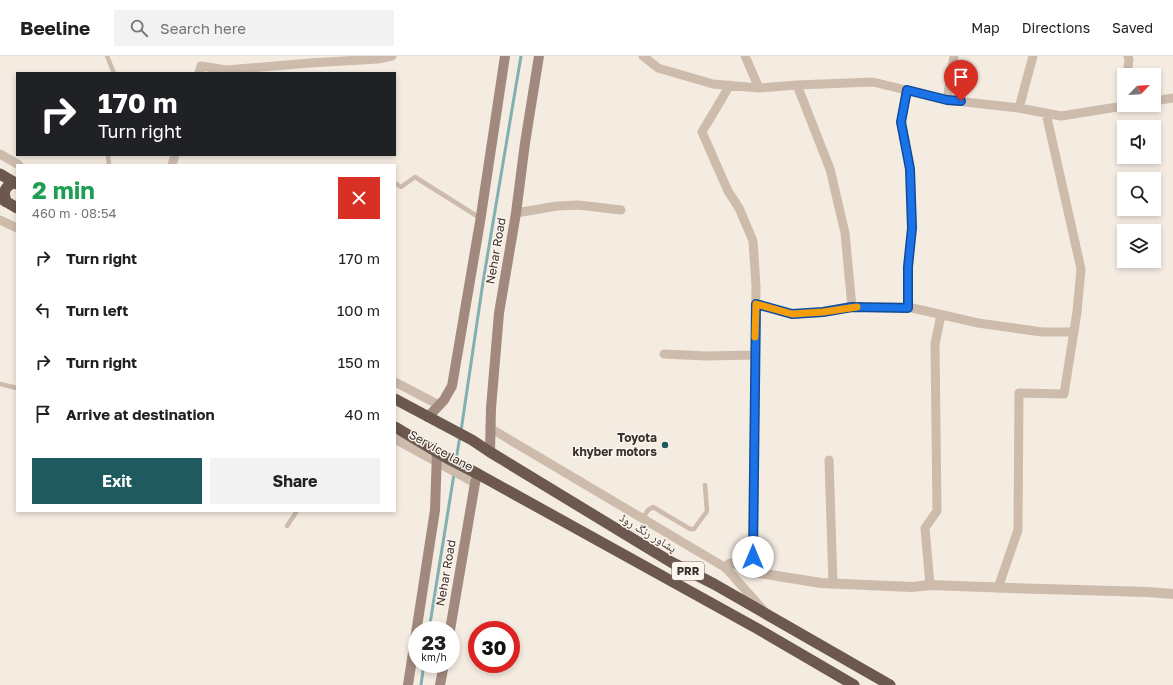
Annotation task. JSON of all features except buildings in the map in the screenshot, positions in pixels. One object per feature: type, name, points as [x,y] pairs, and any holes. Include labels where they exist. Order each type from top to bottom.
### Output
[{"type":"highway","points":[[0,174],[15,183]]},
{"type":"highway","points":[[15,183],[7,186],[3,200],[16,207]]},
{"type":"highway","name":"پشاور رنگ روڈ","points":[[396,400],[472,440],[671,562],[714,584],[888,685]]},
{"type":"highway","name":"PRR","points":[[396,428],[441,458],[758,629],[852,684]]},
{"type":"highway","points":[[852,684],[859,674],[858,667]]},
{"type":"main road","points":[[428,417],[444,400],[452,386],[505,56]]},
{"type":"main road","name":"Nehar Road","points":[[490,452],[491,408],[498,313],[516,212],[539,56]]},
{"type":"main road","points":[[408,685],[435,510],[441,458]]},
{"type":"main road","name":"Nehar Road","points":[[451,621],[474,475]]},
{"type":"main road","points":[[440,685],[442,673]]},
{"type":"street","points":[[199,72],[201,66],[226,70],[378,59],[392,56]]},
{"type":"street","points":[[643,56],[658,68],[713,84],[759,88],[873,82],[947,100],[1019,108],[1061,116],[1117,107]]},
{"type":"street","points":[[746,56],[759,88]]},
{"type":"street","points":[[947,100],[954,56]]},
{"type":"street","points":[[1019,108],[1033,56]]},
{"type":"street","points":[[1128,56],[1128,68]]},
{"type":"street","points":[[730,85],[702,132],[728,190],[739,208],[753,241],[756,286],[753,572]]},
{"type":"street","points":[[798,85],[830,169],[845,233],[852,307]]},
{"type":"street","points":[[907,90],[901,122],[910,169],[912,228],[908,267],[908,308]]},
{"type":"street","points":[[1161,100],[1173,98]]},
{"type":"street","points":[[998,588],[1018,530],[1019,393],[1064,394],[1077,312],[1081,269],[1046,113]]},
{"type":"street","points":[[0,154],[17,164]]},
{"type":"street","points":[[516,212],[557,206],[578,205],[621,210]]},
{"type":"street","points":[[0,220],[16,228]]},
{"type":"street","points":[[756,304],[792,314],[823,312],[852,307],[908,308],[978,323],[1042,332],[1074,332]]},
{"type":"street","points":[[930,585],[925,528],[937,511],[935,344],[941,315]]},
{"type":"street","points":[[664,354],[706,356],[755,355]]},
{"type":"street","points":[[396,383],[439,405]]},
{"type":"street","points":[[490,428],[726,568],[769,616]]},
{"type":"street","name":"Service lane","points":[[396,439],[441,458],[474,475]]},
{"type":"street","points":[[829,460],[833,584]]},
{"type":"street","points":[[726,568],[729,564],[733,563],[753,572],[833,584],[912,587],[930,585],[1173,594]]},
{"type":"lane","points":[[107,56],[114,72]]},
{"type":"lane","points":[[396,184],[401,187],[416,177],[480,218]]},
{"type":"lane","points":[[0,384],[16,388]]},
{"type":"lane","points":[[643,518],[648,510],[653,507],[694,530],[708,511],[705,485]]},
{"type":"lane","points":[[287,526],[296,512]]},
{"type":"waterway","points":[[461,431],[483,282],[521,56]]},
{"type":"waterway","points":[[456,460],[460,436]]},
{"type":"waterway","points":[[430,621],[454,474]]},
{"type":"waterway","points":[[421,685],[423,673]]},
{"type":"slow traffic","points":[[755,337],[756,304],[792,314],[823,312],[857,307]]},
{"type":"place","name":"Toyota khyber motors","points":[[665,445]]},
{"type":"route","points":[[753,557],[756,304],[792,314],[823,312],[852,307],[908,308],[908,267],[912,228],[910,169],[901,122],[907,90],[947,100],[961,101]]}]
